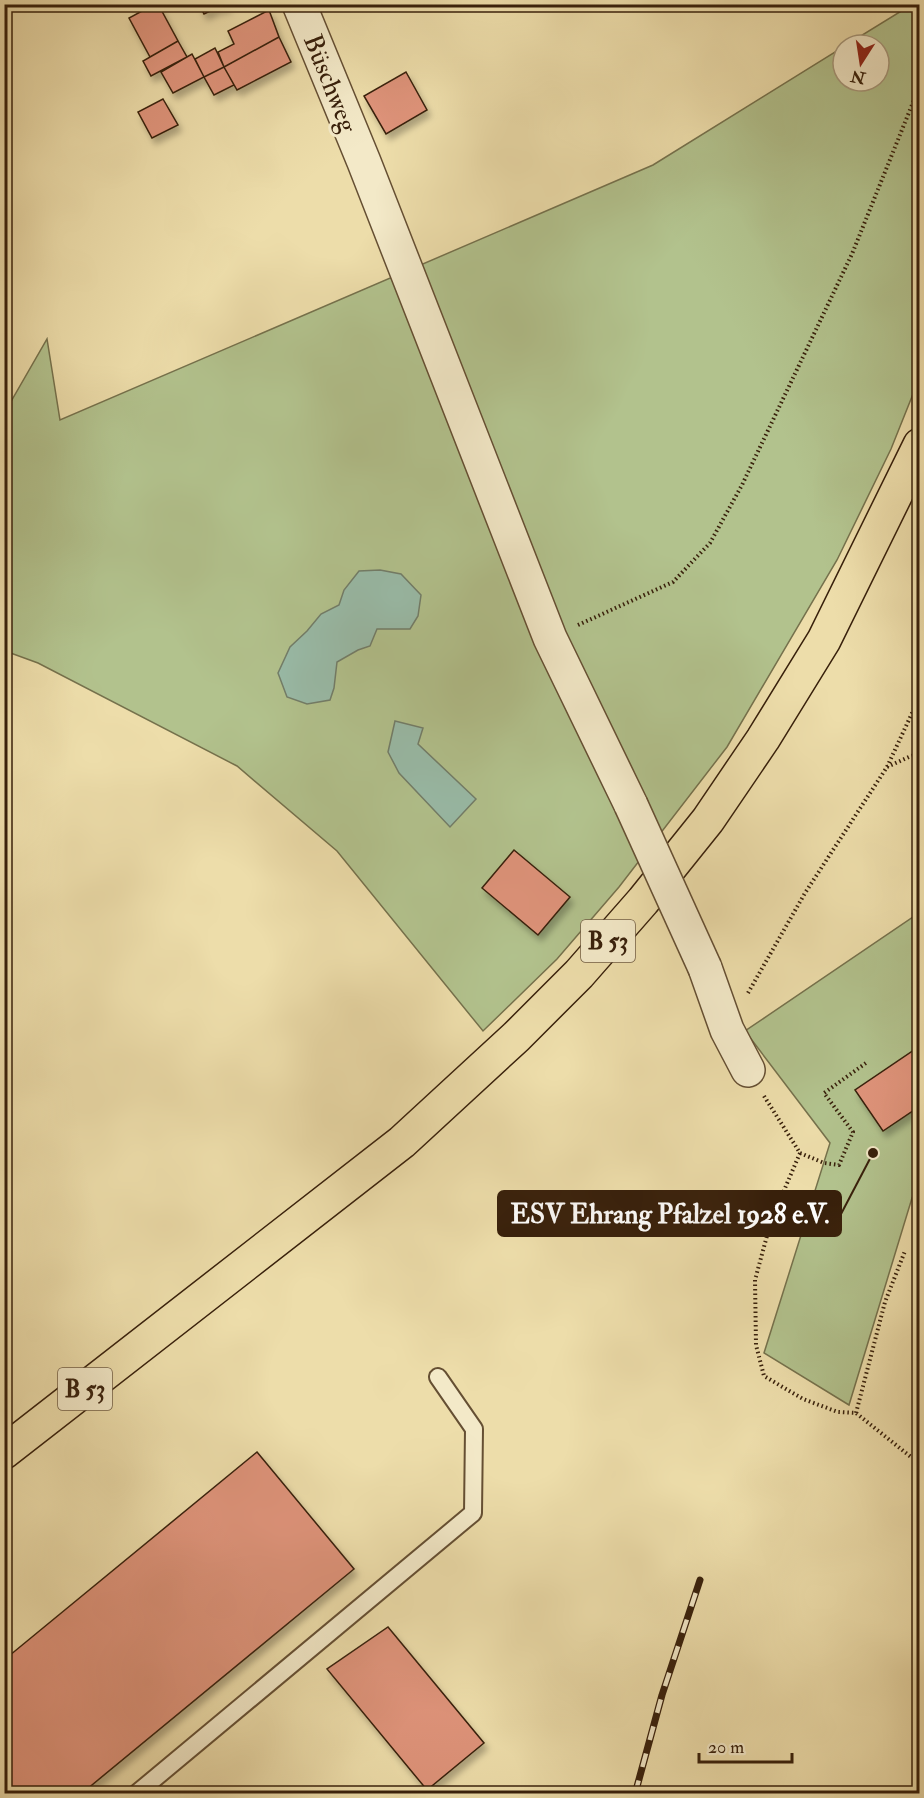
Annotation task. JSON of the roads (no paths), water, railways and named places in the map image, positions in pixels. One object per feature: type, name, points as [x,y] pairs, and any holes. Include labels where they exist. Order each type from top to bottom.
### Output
[{"type":"main road","name":"B 53","points":[[4,1452],[402,1142],[516,1037],[579,974],[643,901],[708,820],[763,739],[824,640],[920,446]]},
{"type":"street","name":"Büschweg","points":[[299,4],[550,638],[631,804],[705,968],[727,1030],[748,1070]]},
{"type":"lane","points":[[136,1794],[472,1513],[474,1429],[438,1377]]},
{"type":"railway","points":[[635,1794],[662,1695],[700,1580]]},
{"type":"place","name":"ESV Ehrang Pfalzel 1928 e.V.","points":[[873,1153]]}]
